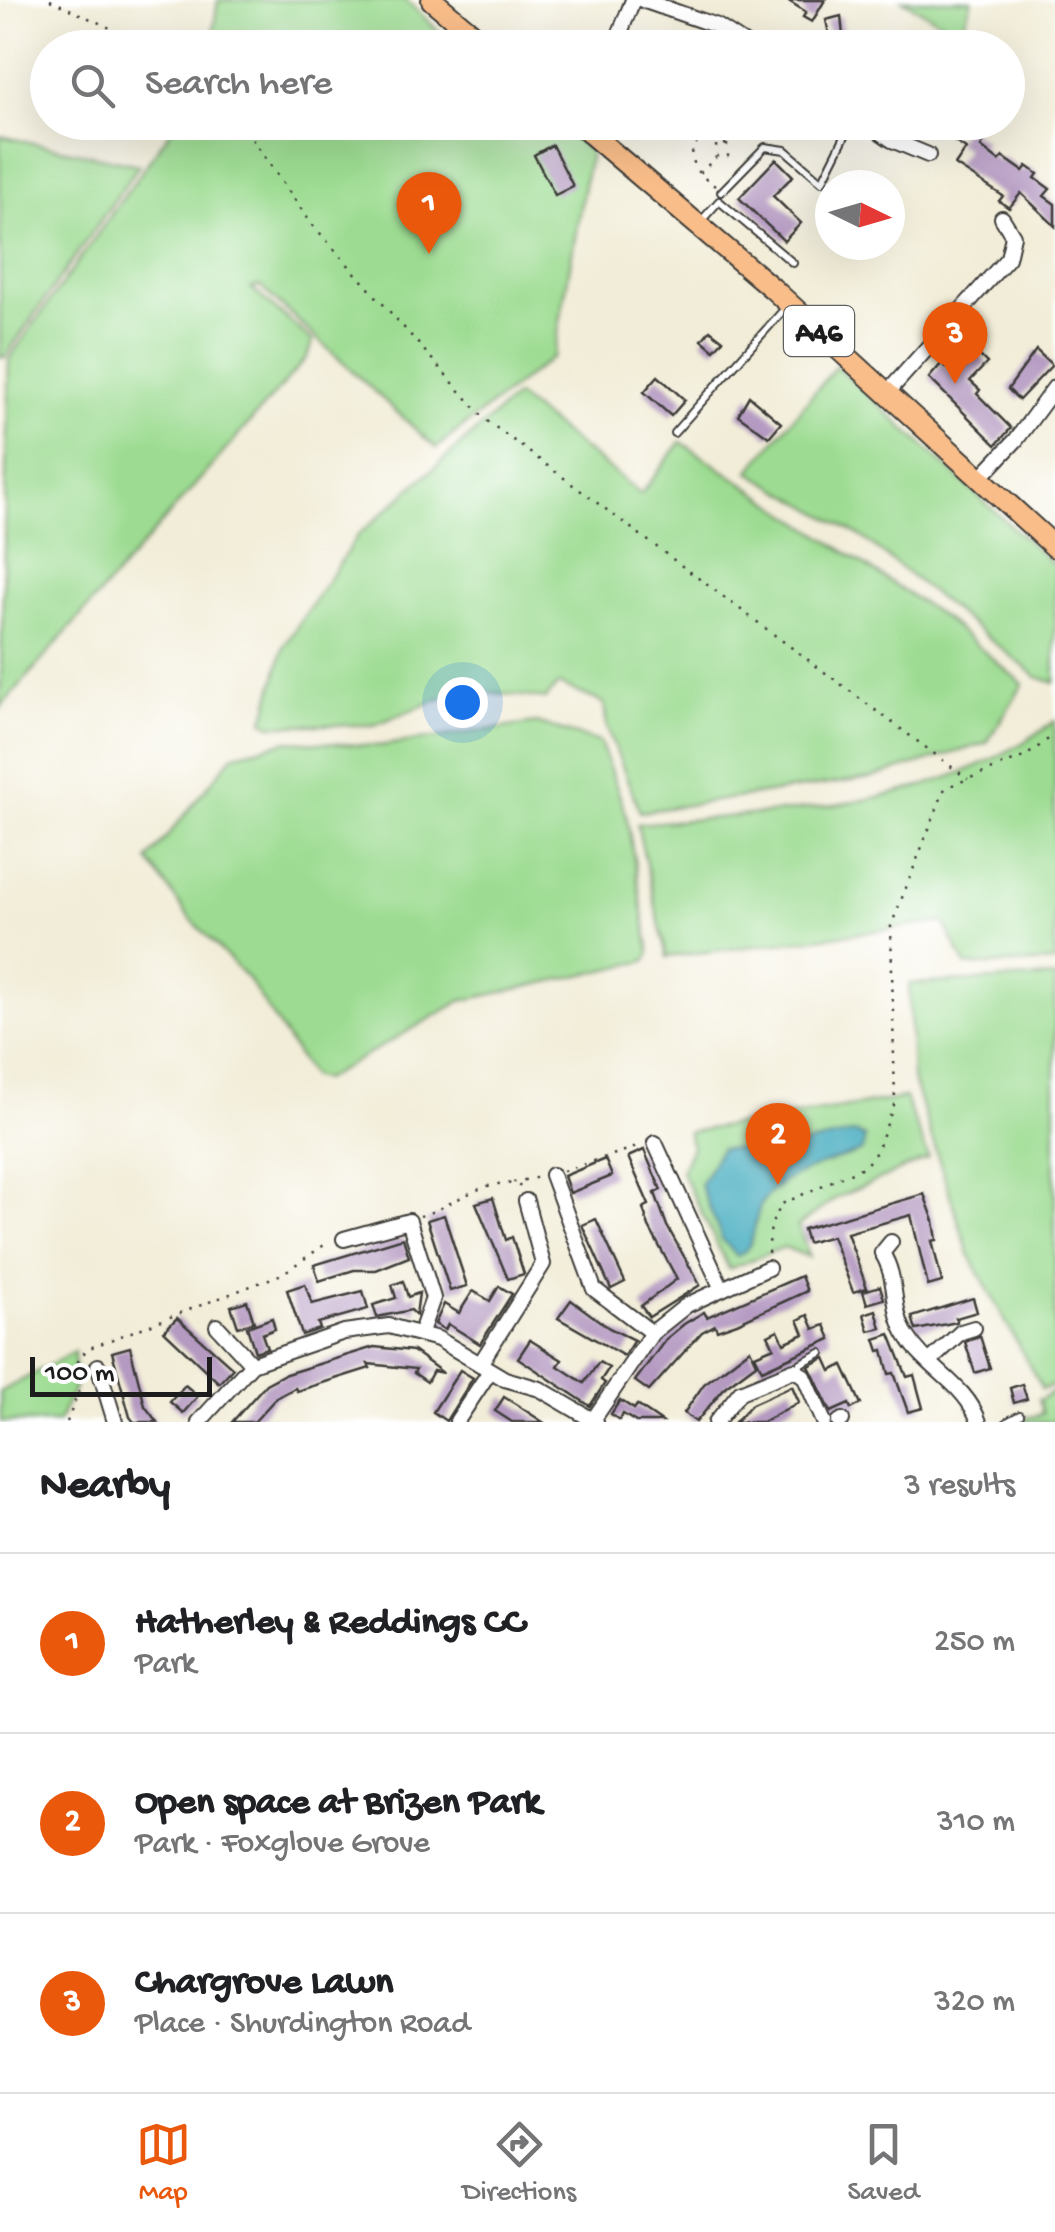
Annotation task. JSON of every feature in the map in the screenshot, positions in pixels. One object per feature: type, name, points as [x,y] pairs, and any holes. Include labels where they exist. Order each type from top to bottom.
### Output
[{"type":"main road","points":[[432,0],[468,30]]},
{"type":"main road","name":"A46","points":[[598,140],[789,304],[1055,546]]},
{"type":"street","points":[[622,30],[634,0]]},
{"type":"street","points":[[642,0],[723,30]]},
{"type":"street","points":[[892,140],[928,155]]},
{"type":"street","points":[[887,393],[1008,258],[1013,236],[1002,218]]},
{"type":"street","points":[[980,478],[1016,440],[1055,387]]},
{"type":"street","points":[[654,1143],[722,1289]]},
{"type":"street","points":[[546,1176],[594,1289],[652,1333]]},
{"type":"street","points":[[458,1421],[543,1264],[526,1201]]},
{"type":"street","points":[[339,1238],[409,1222],[433,1298],[421,1332]]},
{"type":"street","points":[[880,1248],[892,1272],[900,1322],[930,1361],[964,1394],[979,1422]]},
{"type":"street","points":[[198,1422],[252,1364],[359,1328],[389,1326],[421,1332],[516,1384],[540,1389],[594,1421],[652,1333],[687,1305],[768,1268]]},
{"type":"street","points":[[218,1326],[252,1364]]},
{"type":"street","points":[[930,1361],[961,1332],[974,1328]]},
{"type":"street","points":[[98,1366],[116,1422]]},
{"type":"street","points":[[716,1422],[740,1392],[798,1371],[824,1422]]},
{"type":"lane","points":[[722,192],[765,147],[785,150],[822,182],[843,140]]},
{"type":"lane","points":[[698,225],[719,201],[793,263]]},
{"type":"lane","points":[[674,433],[789,304]]},
{"type":"lane","points":[[798,1371],[801,1363],[821,1354]]},
{"type":"lane","points":[[1007,1422],[1020,1416]]},
{"type":"path","points":[[50,0],[114,30]]},
{"type":"path","points":[[253,140],[311,222],[486,420],[968,780]]},
{"type":"path","points":[[698,140],[691,156],[699,174],[722,192]]},
{"type":"path","points":[[699,174],[716,156],[716,145],[711,140]]},
{"type":"path","points":[[716,145],[731,140]]},
{"type":"path","points":[[758,140],[765,147]]},
{"type":"path","points":[[716,156],[728,156],[727,144]]},
{"type":"path","points":[[768,1268],[771,1225],[782,1204],[864,1166],[877,1151],[896,1102],[891,926],[945,788],[1026,756],[1055,734]]},
{"type":"path","points":[[409,1222],[466,1194],[546,1176],[605,1154],[654,1143]]},
{"type":"path","points":[[513,1182],[530,1194],[546,1176]]},
{"type":"path","points":[[67,1422],[80,1388],[76,1364],[87,1348],[147,1329],[181,1309],[198,1309],[282,1274],[339,1238]]},
{"type":"green space","points":[[218,0],[406,0],[437,30],[214,30]]},
{"type":"green space","points":[[902,0],[972,0],[962,30]]},
{"type":"green space","points":[[0,136],[139,165],[5,357],[0,357]]},
{"type":"green space","points":[[164,140],[576,140],[590,152],[554,356],[436,448],[260,286],[251,288],[313,341],[307,357],[0,708],[9,359]]},
{"type":"green space","points":[[836,366],[1055,566],[1055,683],[1037,677],[862,537],[749,472]]},
{"type":"green space","points":[[516,396],[641,494],[681,442],[944,618],[1023,684],[987,743],[871,778],[640,812],[607,728],[604,703],[558,684],[546,699],[465,689],[374,725],[271,725],[264,721],[284,646],[358,535]]},
{"type":"green space","points":[[1055,721],[1055,962],[966,966],[944,922],[667,957],[637,824],[801,810],[908,790],[959,774],[1008,751]]},
{"type":"green space","points":[[536,723],[600,742],[626,813],[650,953],[646,961],[461,1001],[323,1080],[311,1076],[248,979],[188,916],[148,860],[234,754],[289,741],[378,746]]},
{"type":"green space","points":[[1055,977],[1055,1385],[1042,1389],[969,1254],[912,1077],[909,984]]},
{"type":"green space","points":[[905,1098],[929,1158],[836,1198],[798,1226],[809,1257],[784,1247],[729,1269],[681,1171],[692,1147],[688,1132]]},
{"type":"green space","points":[[74,1352],[75,1387],[58,1422],[1,1422],[0,1392]]},
{"type":"green space","points":[[1055,1391],[1055,1422],[1007,1422],[1042,1414],[1039,1400]]},
{"type":"water","points":[[855,1133],[865,1137],[862,1151],[795,1176],[771,1191],[759,1208],[749,1246],[737,1256],[722,1239],[700,1185],[720,1149],[791,1147]]},
{"type":"building","points":[[787,0],[825,0],[812,22],[803,17],[806,12]]},
{"type":"building","points":[[841,16],[842,30],[828,30],[826,20]]},
{"type":"building","points":[[985,140],[981,147],[999,161],[1003,157],[1023,171],[1027,166],[1038,174],[1035,178],[1050,189],[1044,196],[1055,204],[1055,226],[1021,193],[1009,208],[999,201],[1003,196],[955,165],[966,149],[955,142]]},
{"type":"building","points":[[552,145],[573,186],[555,195],[534,155]]},
{"type":"building","points":[[776,159],[793,176],[773,196],[801,223],[784,241],[739,198]]},
{"type":"building","points":[[710,330],[723,340],[714,350],[702,340]]},
{"type":"building","points":[[1036,350],[1052,365],[1019,400],[1008,389]]},
{"type":"building","points":[[975,351],[987,363],[970,381],[980,390],[977,394],[1011,428],[996,445],[929,378],[942,363],[954,374]]},
{"type":"building","points":[[658,376],[685,400],[671,416],[644,392]]},
{"type":"building","points":[[749,396],[781,423],[769,437],[738,415]]},
{"type":"building","points":[[644,1150],[661,1190],[655,1193],[667,1226],[700,1285],[649,1317],[641,1306],[677,1279],[649,1227],[643,1208],[649,1205],[628,1157]]},
{"type":"building","points":[[605,1159],[612,1176],[570,1193],[564,1176]]},
{"type":"building","points":[[924,1194],[934,1221],[937,1240],[932,1241],[942,1282],[928,1286],[911,1215],[847,1233],[867,1288],[853,1292],[832,1236],[807,1243],[803,1229]]},
{"type":"building","points":[[493,1198],[506,1240],[512,1237],[524,1274],[508,1279],[476,1203]]},
{"type":"building","points":[[444,1215],[467,1286],[450,1291],[427,1220]]},
{"type":"building","points":[[596,1219],[625,1282],[611,1289],[582,1225]]},
{"type":"building","points":[[403,1238],[409,1257],[376,1270],[354,1270],[319,1281],[314,1265]]},
{"type":"building","points":[[801,1276],[807,1291],[737,1323],[717,1330],[715,1325],[702,1332],[649,1391],[635,1381],[666,1339],[684,1324],[704,1312],[707,1317]]},
{"type":"building","points":[[403,1281],[408,1297],[419,1293],[416,1315],[411,1310],[377,1317],[373,1305],[396,1298],[392,1285]]},
{"type":"building","points":[[305,1284],[312,1304],[363,1291],[368,1309],[318,1323],[320,1329],[302,1335],[287,1290]]},
{"type":"building","points":[[499,1286],[512,1294],[480,1344],[448,1324],[445,1330],[435,1324],[444,1304],[459,1313],[473,1291],[490,1301]]},
{"type":"building","points":[[880,1286],[884,1299],[867,1304],[863,1291]]},
{"type":"building","points":[[973,1298],[977,1312],[956,1318],[957,1322],[916,1330],[912,1317]]},
{"type":"building","points":[[571,1300],[609,1328],[634,1340],[624,1356],[558,1318]]},
{"type":"building","points":[[247,1301],[254,1322],[238,1327],[231,1306]]},
{"type":"building","points":[[876,1310],[881,1328],[869,1331],[864,1314]]},
{"type":"building","points":[[808,1315],[814,1329],[825,1325],[831,1339],[762,1370],[755,1355],[774,1347],[768,1335],[778,1330],[784,1343],[804,1334],[798,1320]]},
{"type":"building","points":[[177,1318],[233,1368],[219,1383],[164,1331]]},
{"type":"building","points":[[272,1318],[275,1329],[262,1334],[267,1348],[255,1352],[247,1327]]},
{"type":"building","points":[[890,1334],[907,1377],[914,1375],[923,1408],[908,1412],[894,1373],[889,1374],[883,1350],[879,1351],[875,1339]]},
{"type":"building","points":[[980,1336],[990,1368],[975,1373],[965,1342]]},
{"type":"building","points":[[530,1340],[562,1360],[558,1366],[584,1383],[599,1362],[609,1368],[601,1380],[605,1383],[590,1406],[518,1358]]},
{"type":"building","points":[[130,1347],[145,1406],[157,1422],[134,1422],[130,1417],[112,1352]]},
{"type":"building","points":[[374,1347],[413,1351],[443,1373],[433,1371],[427,1382],[414,1373],[416,1369],[368,1364],[370,1368],[297,1391],[295,1388],[276,1398],[254,1422],[232,1422],[266,1384],[283,1375]]},
{"type":"building","points":[[750,1349],[757,1363],[726,1386],[696,1422],[684,1413],[704,1384]]},
{"type":"building","points":[[825,1358],[831,1371],[843,1365],[861,1404],[851,1409],[849,1404],[831,1412],[809,1366]]},
{"type":"building","points":[[460,1370],[473,1378],[446,1421],[433,1412]]},
{"type":"building","points":[[1022,1384],[1027,1399],[1014,1403],[1010,1388]]},
{"type":"building","points":[[185,1385],[198,1396],[183,1413],[170,1402]]},
{"type":"building","points":[[792,1386],[799,1402],[762,1422],[735,1422],[752,1404]]},
{"type":"building","points":[[504,1397],[543,1422],[512,1422],[495,1411]]},
{"type":"building","points":[[620,1400],[634,1409],[637,1405],[662,1422],[636,1422],[623,1414],[619,1420],[611,1414]]},
{"type":"place","name":"Hatherley & Reddings CC","points":[[429,254]]},
{"type":"place","name":"Chargrove Lawn","points":[[955,384]]},
{"type":"place","name":"Open space at Brizen Park","points":[[778,1185]]}]
